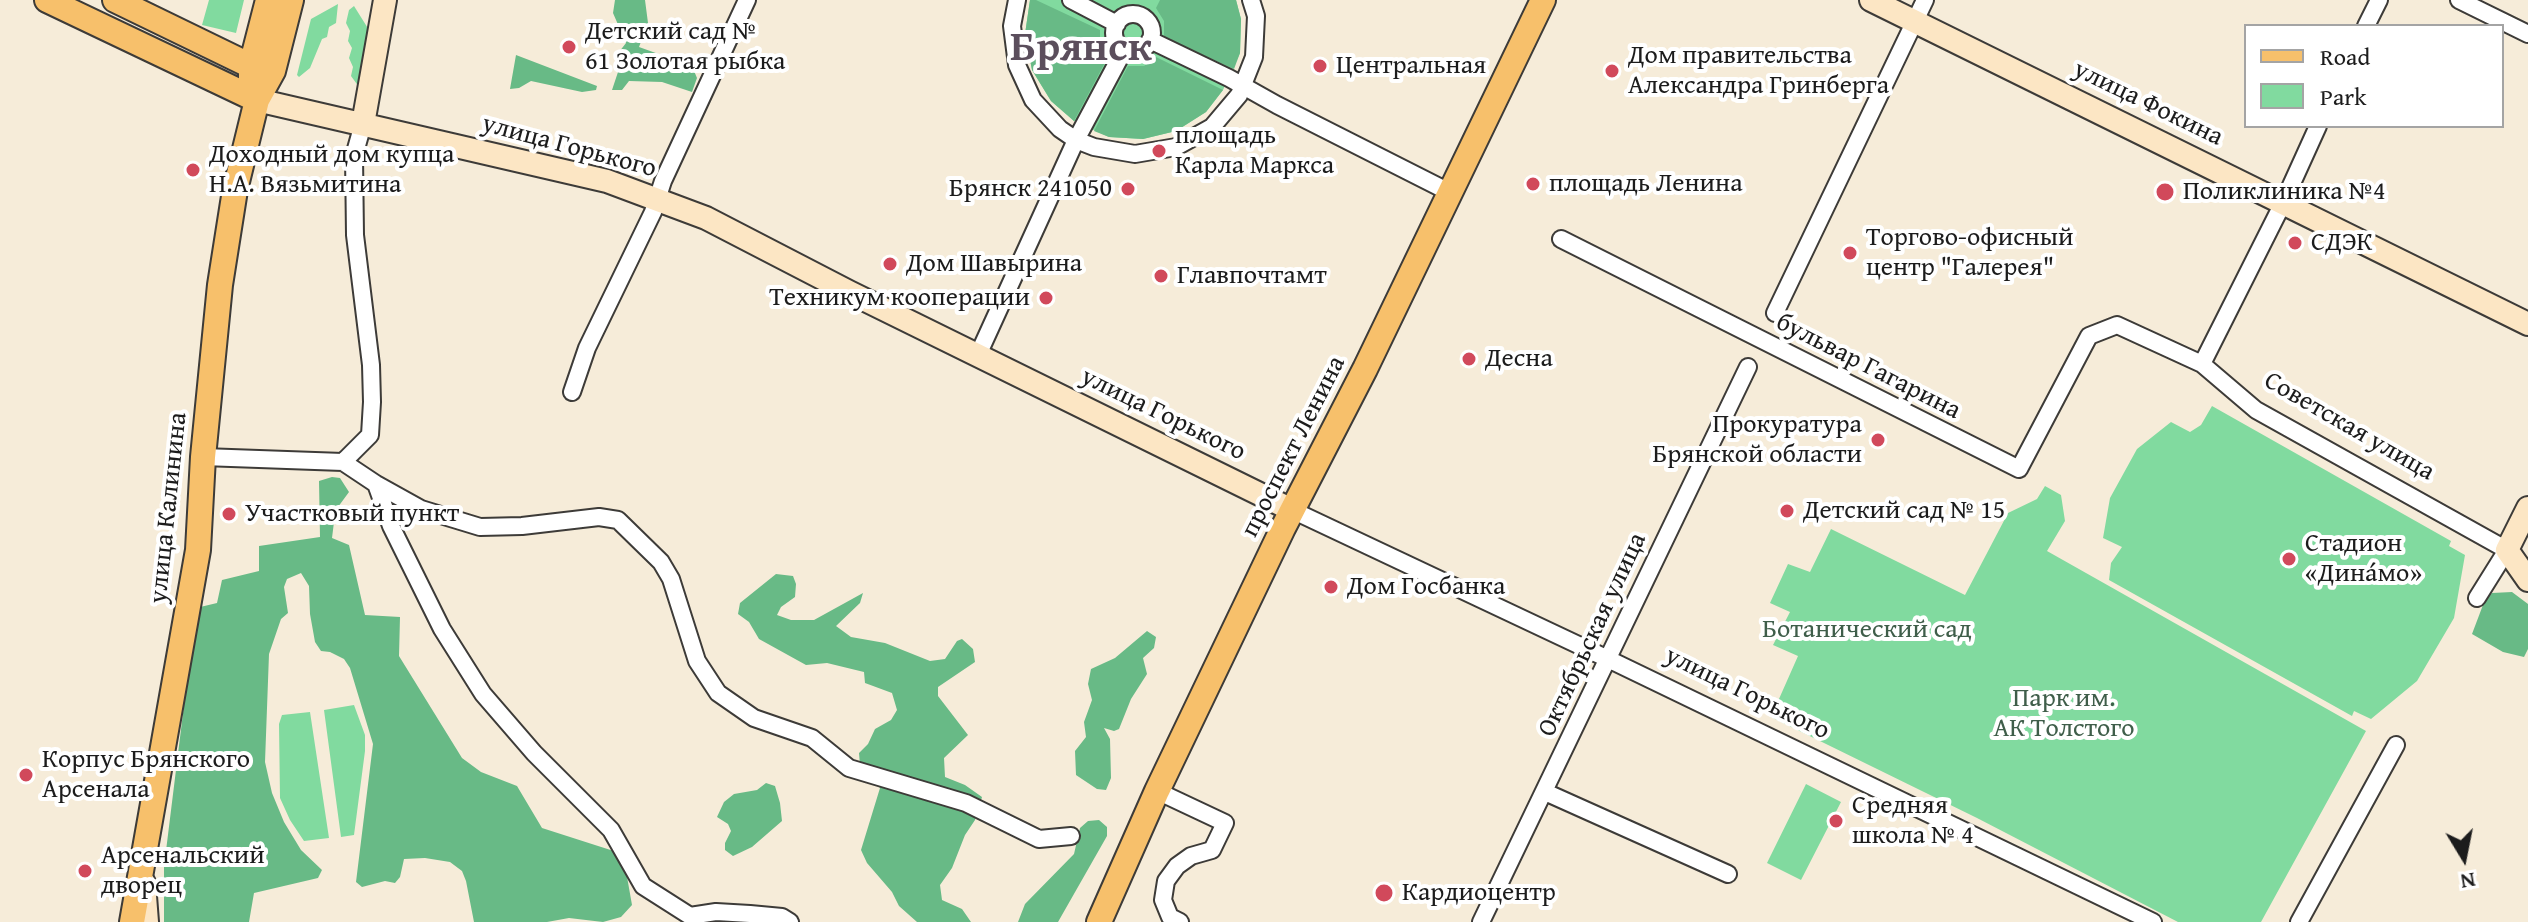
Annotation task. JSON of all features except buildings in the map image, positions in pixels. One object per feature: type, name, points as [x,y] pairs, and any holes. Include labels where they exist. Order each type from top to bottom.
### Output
[{"type":"main road","name":"улица Горького","points":[[47,0],[257,100]]},
{"type":"main road","name":"улица Калинина","points":[[257,100],[251,82],[251,66],[268,0]]},
{"type":"main road","name":"улица Калинина","points":[[132,922],[198,550],[203,457],[235,190],[257,100],[273,71],[291,0]]},
{"type":"main road","name":"проспект Ленина","points":[[1099,922],[1157,791],[1292,510],[1451,193],[1543,0]]},
{"type":"main road","points":[[124,5],[251,66]]},
{"type":"street","points":[[343,462],[370,435],[371,365],[355,235],[354,156],[363,124],[385,0]]},
{"type":"street","points":[[572,392],[587,348],[653,212],[747,0]]},
{"type":"street","points":[[1017,0],[1012,26],[1017,65],[1033,100],[1060,129],[1076,140],[1094,147],[1135,154],[1176,147],[1212,127],[1244,86],[1254,57],[1256,16],[1251,0]]},
{"type":"street","points":[[1071,0],[1117,24]]},
{"type":"street","points":[[1141,16],[1148,0]]},
{"type":"street","name":"улица Фокина","points":[[1871,0],[2528,324]]},
{"type":"street","points":[[1775,313],[1925,0]]},
{"type":"street","points":[[2367,24],[2379,0]]},
{"type":"street","points":[[2459,0],[2528,34]]},
{"type":"street","points":[[1127,15],[1141,16],[1151,28],[1147,46],[1136,52],[1124,50],[1115,40],[1117,24],[1127,15]]},
{"type":"street","points":[[1150,40],[1451,193]]},
{"type":"street","points":[[978,355],[1076,140],[1124,50]]},
{"type":"street","name":"улица Горького","points":[[257,100],[607,181],[706,218],[1292,510],[2153,922]]},
{"type":"street","points":[[2202,364],[2317,128]]},
{"type":"street","name":"бульвар Гагарина","points":[[1561,239],[2019,469],[2089,336]]},
{"type":"street","name":"Советская улица","points":[[2089,336],[2117,325],[2202,364],[2256,410],[2507,550],[2528,580]]},
{"type":"street","name":"Октябрьская улица","points":[[1481,922],[1748,367]]},
{"type":"street","points":[[203,457],[343,462],[421,509],[480,527],[522,526],[599,517],[618,520],[661,562],[671,579],[697,661],[718,693],[754,718],[812,738],[849,768],[966,803],[1039,839],[1071,836]]},
{"type":"street","points":[[376,484],[391,526],[442,629],[483,694],[534,753],[611,830],[643,886],[689,919],[716,912],[782,917],[790,922]]},
{"type":"street","points":[[2477,598],[2507,550],[2528,508]]},
{"type":"street","points":[[2299,922],[2396,745]]},
{"type":"street","points":[[1157,791],[1225,823],[1212,850],[1191,856],[1177,866],[1166,881],[1163,900],[1170,917],[1180,922]]},
{"type":"street","points":[[1545,792],[1728,874]]},
{"type":"street","points":[[143,866],[147,922]]},
{"type":"green space","points":[[209,0],[244,0],[236,33],[202,25]]},
{"type":"green space","points":[[615,0],[645,0],[648,23],[639,47],[692,66],[697,78],[692,92],[662,82],[629,81],[622,90],[612,90],[621,63],[619,52],[626,43],[613,13]]},
{"type":"green space","points":[[1030,0],[1236,0],[1241,19],[1240,53],[1223,90],[1206,112],[1176,131],[1143,139],[1109,137],[1074,121],[1051,101],[1032,70],[1025,34]]},
{"type":"green space","points":[[1030,0],[1100,30],[1100,40],[1109,55],[1074,121],[1051,101],[1032,70],[1025,34]]},
{"type":"green space","points":[[1160,0],[1236,0],[1241,19],[1240,53],[1234,69],[1164,37],[1164,21],[1156,8]]},
{"type":"green space","points":[[338,4],[336,23],[329,27],[327,37],[322,39],[310,68],[299,77],[311,19]]},
{"type":"green space","points":[[354,6],[369,30],[359,87],[351,76],[353,67],[349,58],[352,48],[346,23],[349,10]]},
{"type":"green space","points":[[516,55],[597,86],[596,90],[582,92],[531,81],[510,89]]},
{"type":"green space","points":[[1156,57],[1223,90],[1206,112],[1176,131],[1143,139],[1109,137],[1094,131],[1128,66],[1144,66]]},
{"type":"green space","name":"Стадион «Дина́мо»","points":[[2212,406],[2451,541],[2449,546],[2465,555],[2454,618],[2417,681],[2371,719],[2354,711],[2352,716],[2109,580],[2111,563],[2122,547],[2103,538],[2110,498],[2137,449],[2171,422],[2190,432],[2201,425]]},
{"type":"green space","points":[[340,478],[349,492],[338,507],[340,515],[334,522],[332,538],[349,545],[365,615],[400,617],[399,656],[462,758],[481,772],[517,786],[542,828],[623,854],[632,905],[621,917],[603,922],[569,918],[547,922],[474,922],[462,871],[450,862],[425,858],[404,859],[400,877],[395,883],[385,881],[362,887],[356,882],[373,744],[350,668],[344,659],[321,651],[315,642],[309,586],[301,573],[287,579],[284,587],[288,613],[281,619],[269,654],[265,762],[272,793],[284,822],[301,850],[322,870],[318,878],[254,893],[249,922],[164,922],[164,867],[196,608],[217,603],[222,580],[259,571],[259,546],[320,537],[319,481]]},
{"type":"green space","name":"Парк им. АК Толстого","points":[[2045,486],[2061,495],[2065,521],[2047,551],[2366,731],[2261,922],[2178,922],[1977,818],[1771,717],[1798,656],[1773,645],[1790,612],[1770,603],[1788,564],[1810,572],[1831,529],[1965,595],[2008,513],[2037,499]]},
{"type":"green space","points":[[776,574],[793,576],[796,584],[795,597],[781,607],[777,615],[791,620],[814,620],[863,593],[860,603],[836,626],[851,637],[885,643],[930,661],[945,659],[957,641],[962,639],[973,649],[975,662],[938,687],[938,696],[968,735],[944,758],[945,777],[965,785],[982,797],[975,820],[965,835],[952,868],[940,885],[942,900],[962,909],[971,922],[917,922],[899,906],[892,892],[867,863],[861,850],[880,788],[860,765],[859,753],[868,744],[875,729],[891,720],[897,710],[892,693],[865,683],[864,672],[827,663],[806,665],[759,639],[749,622],[738,614],[740,603]]},
{"type":"green space","points":[[2512,592],[2528,604],[2528,649],[2524,657],[2503,652],[2472,634],[2486,597],[2492,593]]},
{"type":"green space","points":[[1147,631],[1156,637],[1154,648],[1143,658],[1147,674],[1131,699],[1119,729],[1104,728],[1110,739],[1111,778],[1106,790],[1097,789],[1076,775],[1075,751],[1086,737],[1084,722],[1092,700],[1088,684],[1091,669],[1115,658]]},
{"type":"green space","points":[[354,705],[365,735],[365,751],[354,835],[341,837],[324,710]]},
{"type":"green space","points":[[310,712],[329,838],[304,841],[280,798],[279,724],[282,715]]},
{"type":"green space","points":[[766,783],[775,786],[782,821],[752,847],[733,856],[725,850],[731,831],[728,824],[717,817],[724,802],[734,794],[757,790]]},
{"type":"green space","points":[[1806,784],[1841,802],[1801,880],[1767,863]]},
{"type":"green space","points":[[1099,820],[1107,827],[1107,836],[1058,922],[1018,922],[1025,904],[1074,854],[1080,828],[1088,821]]},
{"type":"place","name":"Детский сад № 61 Золотая рыбка","points":[[569,47]]},
{"type":"place","name":"Центральная","points":[[1320,66]]},
{"type":"place","name":"Дом правительства Александра Гринберга","points":[[1612,71]]},
{"type":"place","name":"площадь Карла Маркса","points":[[1159,151]]},
{"type":"place","name":"Доходный дом купца Н.А. Вязьмитина","points":[[193,170]]},
{"type":"place","name":"площадь Ленина","points":[[1533,184]]},
{"type":"place","name":"Брянск 241050","points":[[1128,189]]},
{"type":"place","name":"Поликлиника №4","points":[[2165,192]]},
{"type":"place","name":"СДЭК","points":[[2295,243]]},
{"type":"place","name":"Торгово-офисный центр \"Галерея\"","points":[[1850,253]]},
{"type":"place","name":"Дом Шавырина","points":[[890,264]]},
{"type":"place","name":"Главпочтамт","points":[[1161,276]]},
{"type":"place","name":"Техникум кооперации","points":[[1046,298]]},
{"type":"place","name":"Десна","points":[[1469,359]]},
{"type":"place","name":"Прокуратура Брянской области","points":[[1878,440]]},
{"type":"place","name":"Детский сад № 15","points":[[1787,511]]},
{"type":"place","name":"Участковый пункт","points":[[229,514]]},
{"type":"place","name":"Стадион «Дина́мо»","points":[[2289,559]]},
{"type":"place","name":"Дом Госбанка","points":[[1331,587]]},
{"type":"place","name":"Корпус Брянского Арсенала","points":[[26,775]]},
{"type":"place","name":"Средняя школа № 4","points":[[1836,821]]},
{"type":"place","name":"Арсенальский дворец","points":[[85,871]]},
{"type":"place","name":"Кардиоцентр","points":[[1384,893]]},
{"type":"district","name":"Брянск","points":[[1081,49]]},
{"type":"park label","name":"Ботанический сад","points":[[1867,630]]}]
